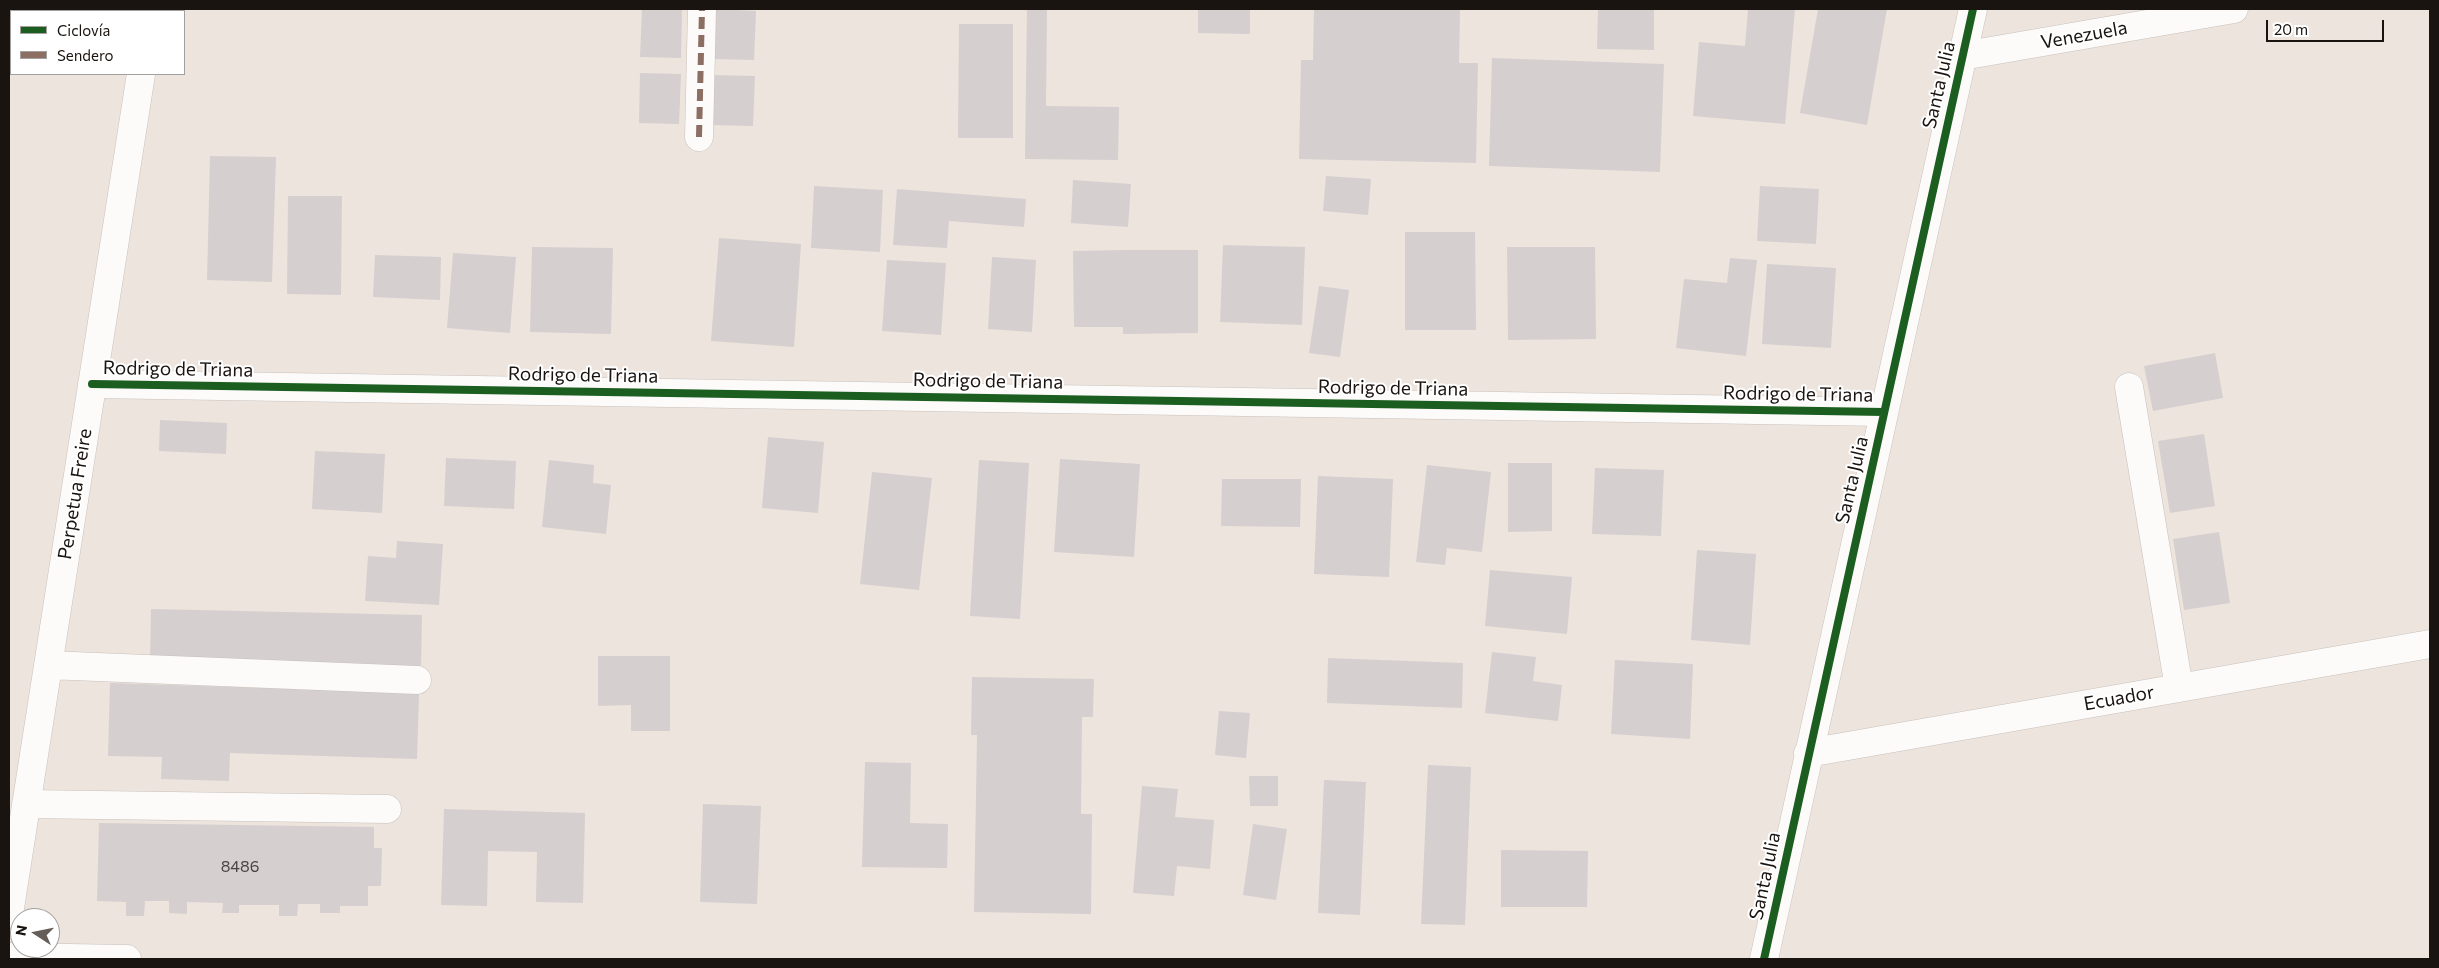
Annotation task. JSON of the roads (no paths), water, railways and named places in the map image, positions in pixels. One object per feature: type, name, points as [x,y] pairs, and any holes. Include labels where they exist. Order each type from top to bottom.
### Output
[{"type":"street","points":[[699,137],[702,9]]},
{"type":"street","name":"Santa Julia","points":[[1764,959],[1973,9]]},
{"type":"street","name":"Venezuela","points":[[1962,56],[2234,9]]},
{"type":"street","name":"Perpetua Freire","points":[[9,914],[141,75]]},
{"type":"street","name":"Rodrigo de Triana","points":[[92,384],[1884,412]]},
{"type":"street","points":[[2129,387],[2179,688]]},
{"type":"street","name":"Ecuador","points":[[1808,753],[2430,644]]},
{"type":"street","points":[[48,665],[417,680]]},
{"type":"street","points":[[26,804],[387,809]]},
{"type":"street","points":[[9,957],[127,959]]}]
